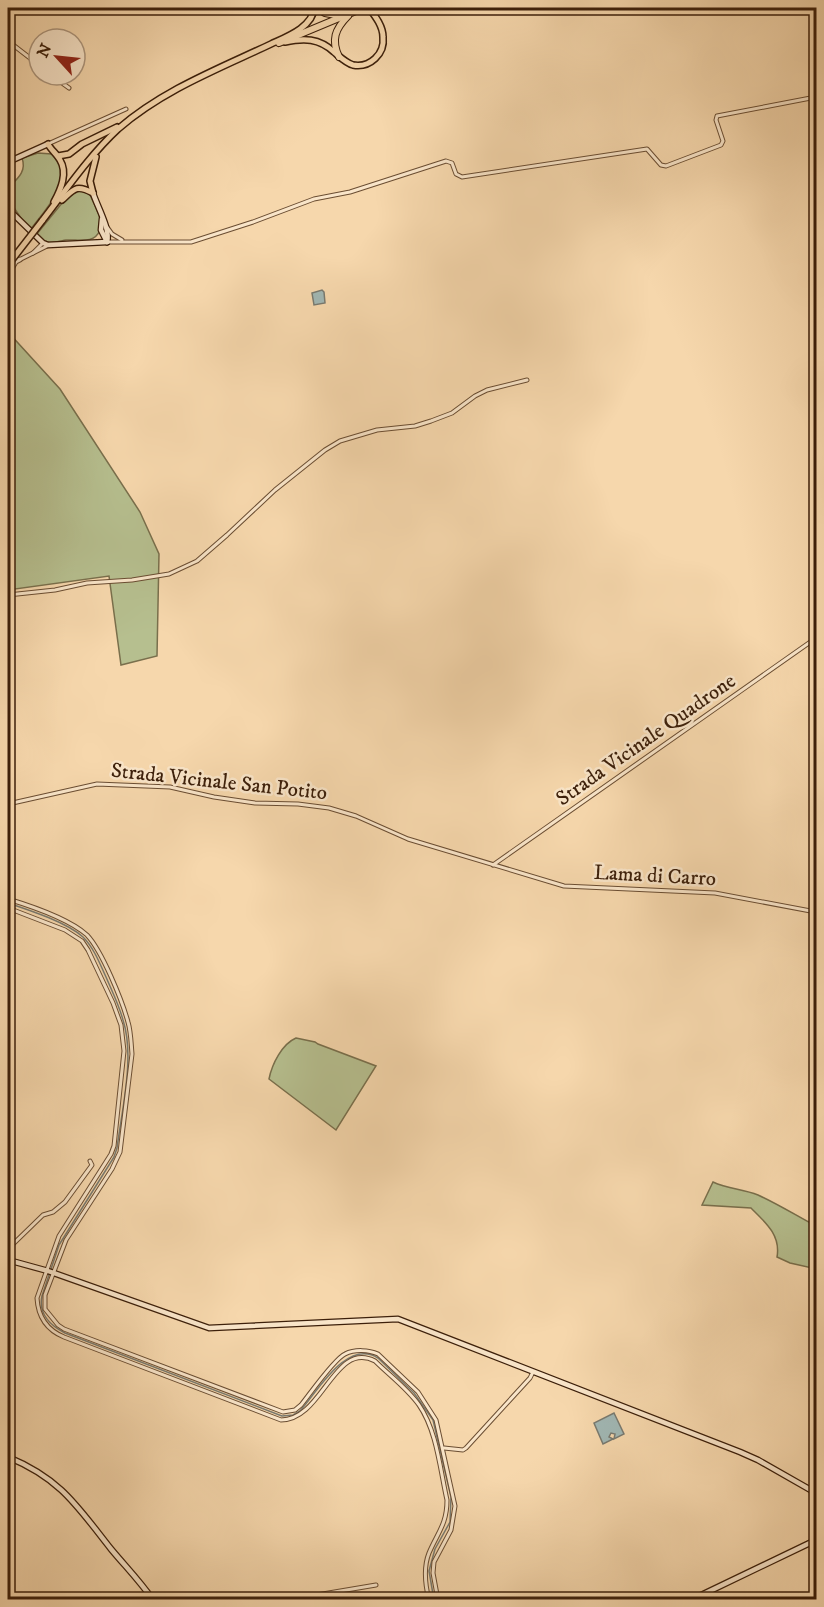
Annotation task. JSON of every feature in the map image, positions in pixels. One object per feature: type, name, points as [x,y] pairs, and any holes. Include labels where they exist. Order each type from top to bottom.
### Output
[{"type":"highway","points":[[316,8],[336,15]]},
{"type":"highway","points":[[279,42],[336,15],[363,8]]},
{"type":"highway","points":[[279,42],[352,10]]},
{"type":"highway","points":[[339,57],[334,46],[334,38],[337,29],[352,10]]},
{"type":"main road","points":[[58,156],[69,154],[82,144],[103,135],[175,89],[279,42],[306,25],[316,8]]},
{"type":"main road","points":[[279,42],[312,40],[322,43],[339,57],[354,65],[370,63],[377,57],[384,37],[381,26],[370,9]]},
{"type":"main road","points":[[8,263],[105,143],[133,117]]},
{"type":"main road","points":[[8,209],[35,238],[46,244],[107,242],[109,234],[104,228],[90,182],[93,161],[105,143]]},
{"type":"main road","points":[[8,162],[48,144],[58,156],[64,169],[63,182],[44,219]]},
{"type":"main road","points":[[52,208],[76,188],[83,188],[93,193]]},
{"type":"main road","points":[[86,243],[94,240],[104,228]]},
{"type":"main road","points":[[8,1259],[209,1328],[398,1319],[758,1460],[816,1493]]},
{"type":"main road","points":[[8,1457],[30,1468],[63,1490],[138,1577],[153,1599]]},
{"type":"main road","points":[[691,1599],[816,1540]]},
{"type":"street","points":[[8,41],[27,56]]},
{"type":"street","points":[[107,242],[192,242],[308,201],[350,192],[446,161],[452,163],[456,174],[462,177],[647,149],[661,165],[670,165],[720,145],[723,141],[716,120],[717,116],[816,97]]},
{"type":"street","points":[[48,144],[126,109]]},
{"type":"street","points":[[104,228],[127,242]]},
{"type":"street","points":[[35,238],[35,250]]},
{"type":"street","points":[[8,275],[16,262],[46,244]]},
{"type":"street","points":[[31,254],[46,244]]},
{"type":"street","points":[[8,275],[8,263],[21,259]]},
{"type":"street","points":[[8,595],[169,574],[197,561],[275,490],[325,450],[340,441],[377,430],[415,426],[431,421],[452,413],[487,390],[527,380]]},
{"type":"street","name":"Strada Vicinale Quadrone","points":[[493,865],[816,638]]},
{"type":"street","name":"Strada Vicinale San Potito","points":[[8,804],[97,784],[170,788],[255,803],[298,804],[329,808],[356,816],[408,839],[493,865]]},
{"type":"street","name":"Lama di Carro","points":[[493,865],[564,886],[715,893],[816,912]]},
{"type":"street","points":[[8,899],[22,903],[80,930],[91,941],[101,956],[119,998],[130,1029],[132,1054],[120,1152],[112,1169],[66,1240],[37,1298],[40,1315],[57,1334],[273,1418],[287,1420],[304,1412],[346,1362],[368,1358],[375,1361],[419,1405],[430,1425],[434,1440],[447,1500],[447,1510],[442,1529],[428,1555],[425,1578],[429,1599]]},
{"type":"street","points":[[20,911],[22,903]]},
{"type":"street","points":[[8,908],[74,935],[82,942],[93,959],[113,1003],[121,1025],[124,1051],[114,1146],[59,1236],[44,1302],[46,1311],[64,1329],[283,1412],[291,1411],[301,1405],[339,1358],[351,1352],[369,1351],[378,1354],[418,1392],[436,1420],[441,1439],[455,1506],[451,1530],[434,1562],[433,1573],[438,1599]]},
{"type":"street","points":[[93,959],[101,956]]},
{"type":"street","points":[[119,1097],[127,1098]]},
{"type":"street","points":[[8,1249],[43,1215],[53,1212],[71,1197],[92,1165],[90,1161]]},
{"type":"street","points":[[90,1188],[96,1193]]},
{"type":"street","points":[[40,1315],[46,1311]]},
{"type":"street","points":[[368,1358],[369,1351]]},
{"type":"street","points":[[133,1364],[136,1357]]},
{"type":"street","points":[[443,1448],[463,1450],[466,1448],[533,1372]]},
{"type":"street","points":[[207,1392],[210,1385]]},
{"type":"street","points":[[291,1411],[294,1418]]},
{"type":"street","points":[[434,1440],[441,1439]]},
{"type":"street","points":[[433,1545],[440,1549]]},
{"type":"street","points":[[287,1599],[376,1585]]},
{"type":"green space","points":[[38,153],[52,154],[62,165],[63,173],[62,181],[53,199],[31,229],[8,199],[8,188],[22,171],[22,158]]},
{"type":"green space","points":[[79,188],[90,195],[98,212],[101,226],[97,235],[85,240],[48,242],[36,235],[71,192]]},
{"type":"green space","points":[[8,332],[60,389],[140,512],[159,554],[157,656],[121,665],[109,576],[8,590]]},
{"type":"green space","points":[[296,1038],[315,1042],[376,1066],[336,1130],[269,1079],[278,1055]]},
{"type":"green space","points":[[713,1182],[758,1195],[816,1226],[816,1261],[812,1268],[790,1263],[777,1257],[777,1242],[771,1230],[751,1208],[702,1205]]},
{"type":"water","points":[[322,290],[325,303],[314,305],[312,293]]},
{"type":"water","points":[[614,1413],[624,1434],[614,1439],[615,1434],[611,1433],[609,1437],[613,1439],[603,1444],[594,1423]]},
{"type":"waterway","points":[[8,903],[57,921],[87,941],[94,951],[119,1009],[128,1050],[117,1148],[114,1157],[59,1245],[41,1302],[47,1319],[65,1333],[282,1416],[293,1415],[300,1411],[324,1381],[344,1361],[355,1355],[366,1354],[378,1358],[414,1393],[433,1420],[451,1497],[450,1522],[435,1549],[429,1571],[434,1600]]}]
